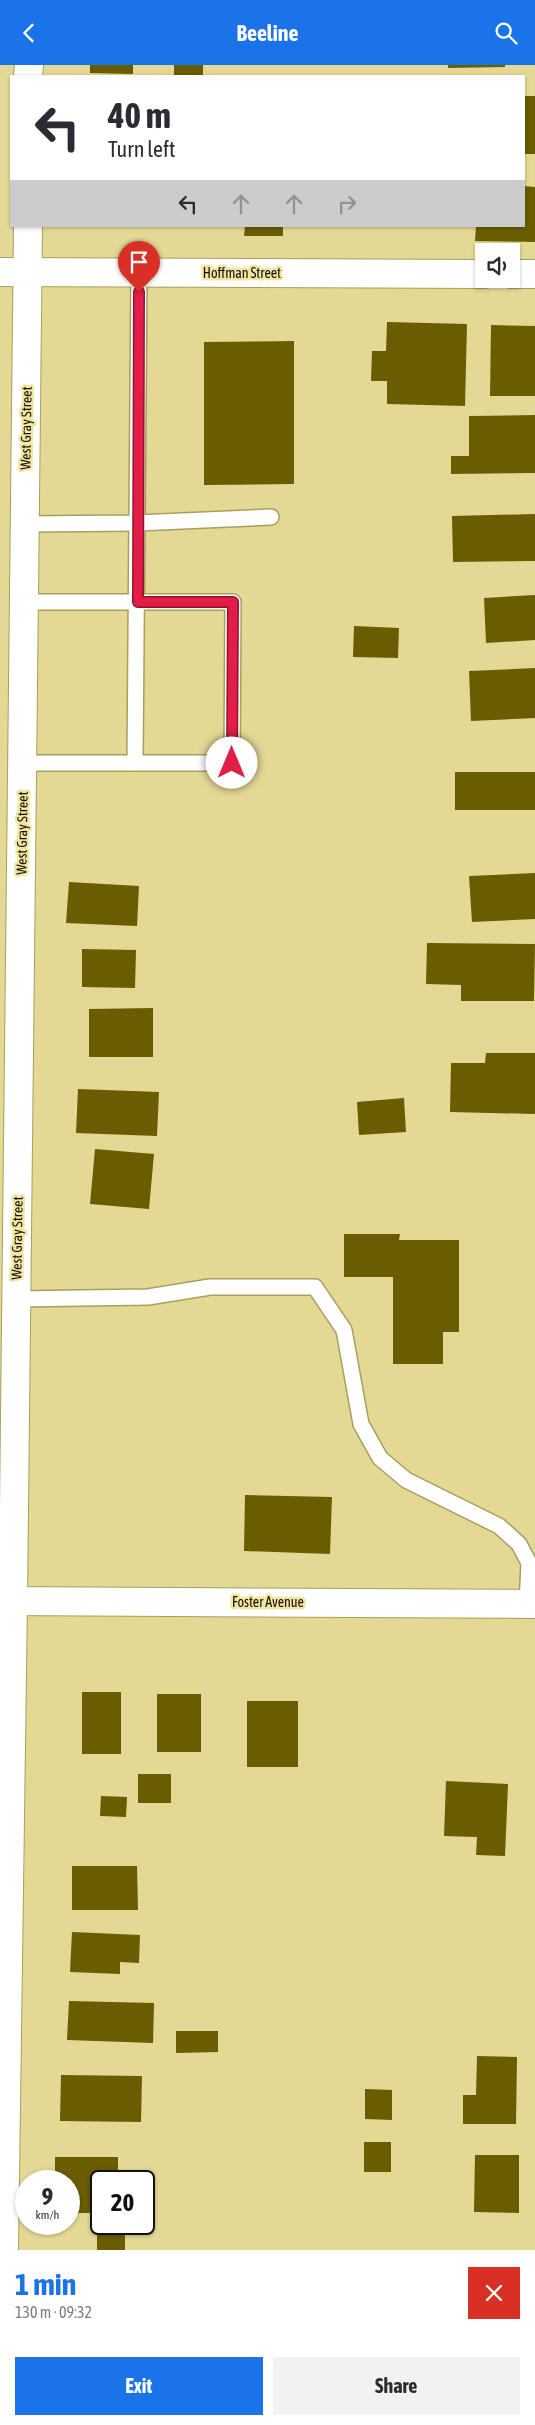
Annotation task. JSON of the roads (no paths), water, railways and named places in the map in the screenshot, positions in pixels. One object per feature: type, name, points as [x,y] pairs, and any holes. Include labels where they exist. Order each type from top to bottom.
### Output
[{"type":"street","name":"West Gray Street","points":[[4,2250],[7,1601],[16,1299],[28,227]]},
{"type":"street","name":"Hoffman Street","points":[[0,272],[475,274]]},
{"type":"street","points":[[520,274],[535,274]]},
{"type":"street","name":"Foster Avenue","points":[[7,1601],[531,1604]]},
{"type":"lane","points":[[135,763],[138,602],[139,273]]},
{"type":"lane","points":[[25,524],[137,523],[271,517]]},
{"type":"lane","points":[[22,763],[232,763],[233,602],[24,602]]},
{"type":"lane","points":[[16,1299],[148,1297],[210,1287],[315,1287],[344,1330],[361,1424],[380,1458],[406,1480],[499,1526],[519,1544],[529,1563],[531,1604]]}]
